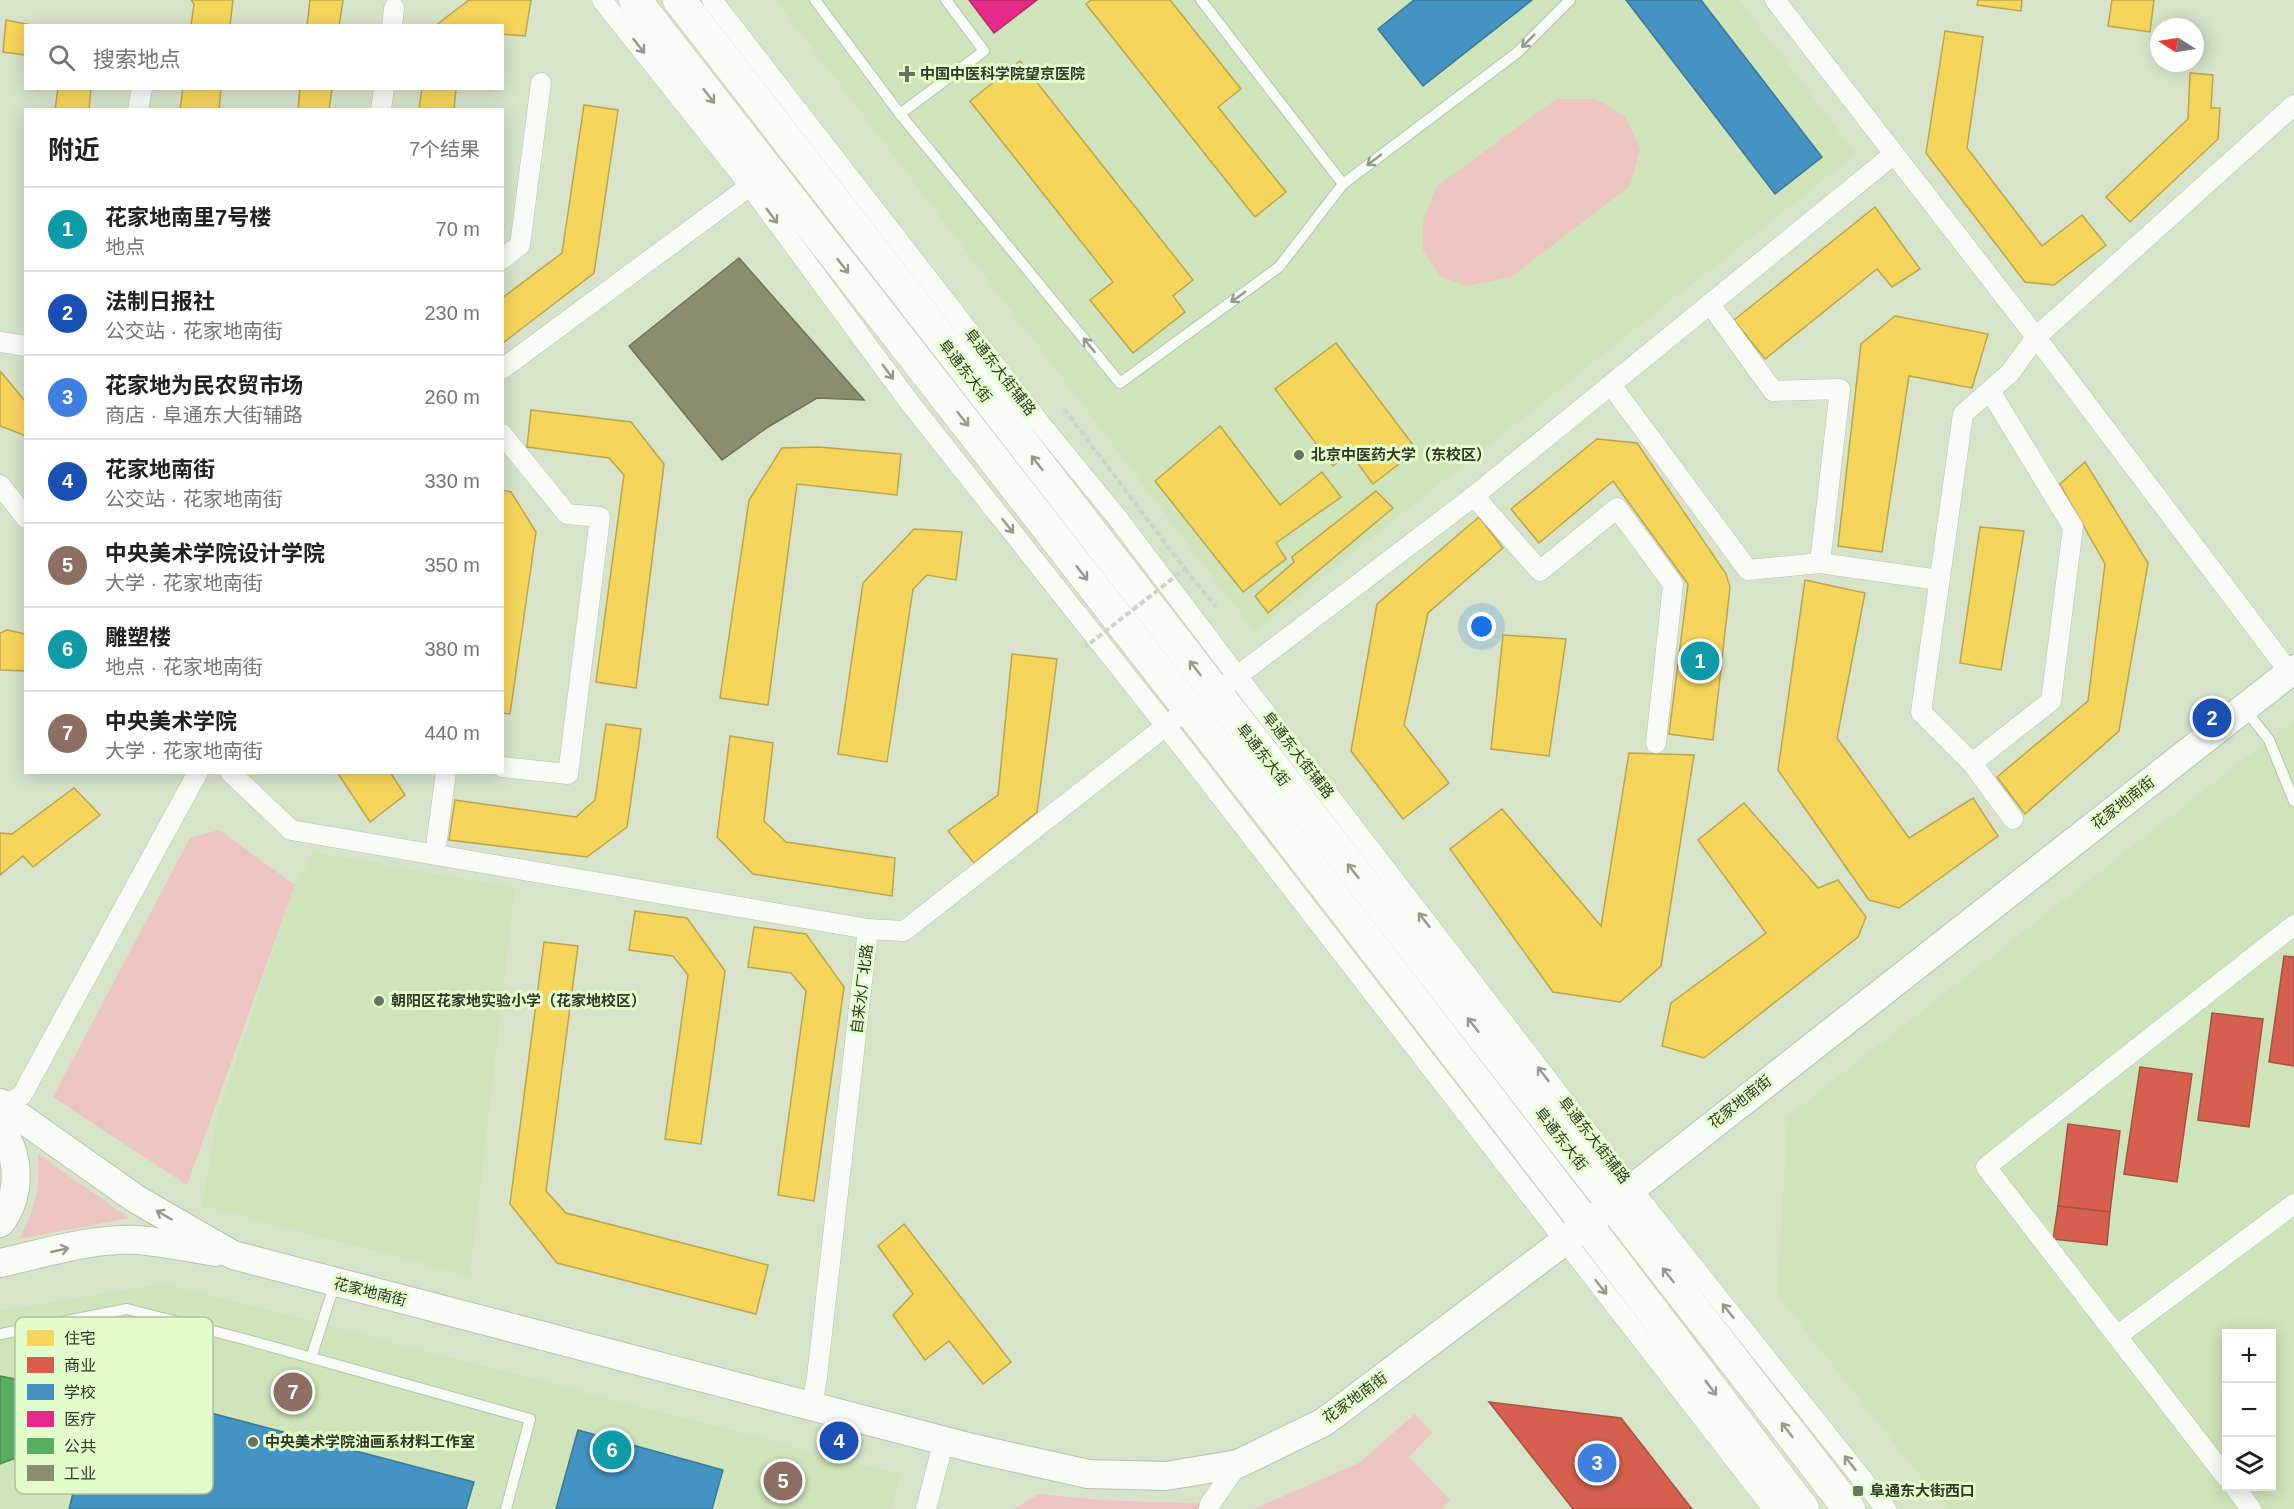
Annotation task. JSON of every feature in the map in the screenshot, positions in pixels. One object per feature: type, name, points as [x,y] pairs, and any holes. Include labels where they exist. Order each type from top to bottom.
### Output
[{"type":"main road","name":"阜通东大街","points":[[634,0],[758,177],[1177,718],[1576,1232],[1803,1509]]},
{"type":"main road","name":"阜通东大街","points":[[679,0],[1225,685],[1622,1196],[1849,1509]]},
{"type":"street","points":[[504,368],[758,177],[602,0]]},
{"type":"street","name":"阜通东大街辅路","points":[[712,0],[1031,413],[1116,516],[1225,685]]},
{"type":"street","points":[[1775,0],[2292,671]]},
{"type":"street","points":[[504,257],[520,245],[541,83]]},
{"type":"street","points":[[138,108],[141,90]]},
{"type":"street","points":[[381,108],[384,90]]},
{"type":"street","points":[[2013,819],[1972,763],[1921,712],[1963,414],[2010,373],[2036,337],[2294,105]]},
{"type":"street","points":[[1225,685],[1474,496],[1894,154]]},
{"type":"street","points":[[1710,304],[1773,391],[1840,389],[1820,563]]},
{"type":"street","points":[[0,342],[24,346]]},
{"type":"street","points":[[1611,385],[1748,570],[1820,563],[1939,580]]},
{"type":"street","points":[[1972,763],[2051,701],[2073,527],[1990,391]]},
{"type":"street","points":[[504,436],[567,514],[600,518],[568,774],[504,767]]},
{"type":"street","points":[[0,485],[24,515]]},
{"type":"street","points":[[1474,496],[1540,571],[1617,508],[1666,574],[1673,584],[1656,743]]},
{"type":"street","name":"花家地南街","points":[[1,1114],[44,1134],[136,1199],[233,1255],[944,1440],[1088,1474],[1167,1476],[1238,1464],[1324,1422],[1576,1232],[2292,671]]},
{"type":"street","name":"自来水厂北路","points":[[812,1406],[868,929],[904,931],[1177,718]]},
{"type":"street","points":[[0,1223],[7,1214],[16,1189],[16,1162],[1,1114],[22,1095],[197,774]]},
{"type":"street","points":[[233,774],[291,830],[868,929]]},
{"type":"street","points":[[435,854],[446,774]]},
{"type":"street","points":[[2222,1472],[1986,1167],[2294,925]]},
{"type":"street","name":"阜通东大街辅路","points":[[1622,1196],[1886,1509]]},
{"type":"street","points":[[2117,1336],[2294,1204]]},
{"type":"street","points":[[1576,1232],[1773,1509]]},
{"type":"street","points":[[1,1263],[85,1244],[138,1240],[233,1255]]},
{"type":"street","points":[[926,1509],[944,1440]]},
{"type":"street","points":[[1209,1509],[1210,1504],[1238,1464]]},
{"type":"street","points":[[2238,1491],[2251,1509]]},
{"type":"lane","points":[[815,0],[900,114],[1120,383],[1280,267],[1343,184],[1518,52],[1570,0]]},
{"type":"lane","points":[[900,114],[984,51],[946,0]]},
{"type":"lane","points":[[1201,0],[1343,184]]},
{"type":"lane","points":[[2244,708],[2269,740],[2294,801]]},
{"type":"lane","points":[[311,1358],[335,1283]]},
{"type":"lane","points":[[86,1317],[127,1309],[157,1317]]},
{"type":"lane","points":[[0,1334],[15,1331]]},
{"type":"lane","points":[[213,1332],[530,1419],[506,1509]]},
{"type":"path","points":[[1064,409],[1216,607]]},
{"type":"path","points":[[1085,647],[1185,569]]},
{"type":"shaded area","name":"北京中医药大学（东校区）","points":[[776,0],[1739,0],[1856,154],[1254,631]]},
{"type":"shaded area","points":[[1556,99],[1596,99],[1625,116],[1640,149],[1630,186],[1511,277],[1467,286],[1441,277],[1423,251],[1423,221],[1437,186]]},
{"type":"shaded area","points":[[2294,720],[2294,1509],[1946,1509],[1777,1294],[1788,1116]]},
{"type":"shaded area","points":[[219,830],[295,885],[187,1185],[53,1097],[190,838]]},
{"type":"shaded area","name":"朝阳区花家地实验小学（花家地校区）","points":[[314,852],[515,888],[470,1276],[202,1206],[218,1113],[295,885]]},
{"type":"shaded area","points":[[38,1154],[129,1218],[19,1239],[36,1198]]},
{"type":"shaded area","points":[[164,1283],[900,1474],[891,1509],[0,1509],[0,1311]]},
{"type":"shaded area","points":[[1415,1414],[1432,1433],[1409,1457],[1450,1500],[1442,1509],[1254,1509],[1359,1463]]},
{"type":"shaded area","points":[[1039,1494],[1101,1500],[1210,1504],[1209,1509],[1013,1509]]},
{"type":"building: 住宅","points":[[191,0],[233,0],[230,24],[191,24],[194,4]]},
{"type":"building: 住宅","points":[[310,0],[343,0],[339,24],[307,24]]},
{"type":"building: 住宅","points":[[469,0],[531,0],[525,36],[504,34],[504,24],[438,24]]},
{"type":"building: 住宅","points":[[1091,0],[1170,0],[1241,89],[1218,107],[1286,192],[1255,217],[1086,4]]},
{"type":"building: 住宅","points":[[1978,0],[2022,0],[2021,11],[1977,5]]},
{"type":"building: 住宅","points":[[2112,0],[2154,0],[2150,32],[2108,26]]},
{"type":"building: 住宅","points":[[6,20],[26,24],[24,24],[24,55],[3,52]]},
{"type":"building: 住宅","points":[[1945,31],[1983,37],[1967,148],[2042,246],[2082,215],[2106,245],[2054,285],[2025,282],[1926,153]]},
{"type":"building: 住宅","points":[[1020,61],[1193,280],[1173,296],[1185,312],[1133,353],[1090,300],[1113,282],[970,101]]},
{"type":"building: 住宅","points":[[2190,73],[2213,75],[2211,108],[2220,108],[2218,139],[2130,222],[2106,197],[2188,119]]},
{"type":"building: 住宅","points":[[58,90],[91,90],[89,108],[55,108]]},
{"type":"building: 住宅","points":[[183,90],[221,90],[219,108],[180,108]]},
{"type":"building: 住宅","points":[[300,90],[332,90],[329,108],[298,108]]},
{"type":"building: 住宅","points":[[422,90],[456,90],[454,108],[419,108]]},
{"type":"building: 住宅","points":[[584,105],[618,110],[594,273],[504,342],[504,296],[562,253]]},
{"type":"building: 住宅","points":[[1875,207],[1920,269],[1892,287],[1877,269],[1765,359],[1734,320]]},
{"type":"building: 住宅","points":[[1895,316],[1988,334],[1972,388],[1909,376],[1882,552],[1838,546],[1861,344]]},
{"type":"building: 住宅","points":[[1336,343],[1417,450],[1373,484],[1350,453],[1333,466],[1275,389]]},
{"type":"building: 住宅","points":[[0,371],[24,400],[24,435],[0,426]]},
{"type":"building: 住宅","points":[[531,410],[631,422],[664,464],[636,688],[596,682],[624,475],[609,458],[527,447]]},
{"type":"building: 住宅","points":[[1220,426],[1280,505],[1322,472],[1341,497],[1276,543],[1286,559],[1243,592],[1155,481]]},
{"type":"building: 住宅","points":[[1597,439],[1637,443],[1726,574],[1730,587],[1713,740],[1669,734],[1688,584],[1613,481],[1539,543],[1511,509]]},
{"type":"building: 住宅","points":[[818,447],[901,454],[897,495],[797,484],[768,705],[720,698],[749,500],[782,448]]},
{"type":"building: 住宅","points":[[2085,462],[2148,563],[2119,731],[2025,814],[1997,777],[2088,701],[2105,564],[2060,484]]},
{"type":"building: 住宅","points":[[504,490],[511,492],[536,532],[510,714],[504,713]]},
{"type":"building: 住宅","points":[[1376,491],[1393,508],[1268,613],[1255,596],[1294,562],[1292,557]]},
{"type":"building: 住宅","points":[[1479,517],[1503,548],[1428,613],[1404,725],[1449,783],[1403,819],[1351,751],[1377,604]]},
{"type":"building: 住宅","points":[[1980,527],[2024,531],[2001,670],[1960,663]]},
{"type":"building: 住宅","points":[[914,529],[962,532],[956,580],[927,575],[913,589],[887,762],[838,754],[863,583]]},
{"type":"building: 住宅","points":[[1805,580],[1865,593],[1837,738],[1909,838],[1973,798],[1998,836],[1899,908],[1869,900],[1778,770]]},
{"type":"building: 住宅","points":[[7,630],[24,634],[24,671],[0,670],[0,633]]},
{"type":"building: 住宅","points":[[1503,635],[1566,639],[1549,756],[1491,749]]},
{"type":"building: 住宅","points":[[1012,654],[1057,659],[1037,812],[974,863],[948,831],[998,795]]},
{"type":"building: 住宅","points":[[606,724],[641,729],[627,827],[587,857],[449,840],[455,800],[576,817],[595,800]]},
{"type":"building: 住宅","points":[[730,736],[773,743],[764,821],[786,842],[895,858],[892,896],[753,874],[717,837]]},
{"type":"building: 住宅","points":[[1629,753],[1694,755],[1661,966],[1620,1002],[1553,992],[1450,849],[1502,809],[1601,926]]},
{"type":"building: 住宅","points":[[338,774],[391,774],[405,795],[370,822]]},
{"type":"building: 住宅","points":[[74,788],[100,815],[33,867],[23,856],[0,875],[0,833],[12,834]]},
{"type":"building: 住宅","points":[[1744,803],[1818,888],[1838,880],[1866,917],[1858,937],[1704,1058],[1662,1046],[1671,1003],[1766,933],[1698,840]]},
{"type":"building: 住宅","points":[[635,911],[687,918],[725,971],[701,1144],[665,1139],[688,975],[673,956],[629,950]]},
{"type":"building: 住宅","points":[[754,927],[806,934],[844,987],[814,1201],[778,1195],[806,991],[791,973],[748,967]]},
{"type":"building: 住宅","points":[[544,942],[578,946],[546,1191],[566,1213],[768,1265],[756,1314],[557,1263],[510,1204]]},
{"type":"building: 住宅","points":[[904,1224],[1011,1362],[983,1384],[949,1341],[925,1360],[893,1315],[913,1294],[878,1246]]},
{"type":"building: 商业","points":[[2284,956],[2294,957],[2294,1066],[2269,1062]]},
{"type":"building: 商业","points":[[2212,1013],[2263,1019],[2249,1127],[2198,1120]]},
{"type":"building: 商业","points":[[2140,1067],[2192,1074],[2177,1182],[2124,1174]]},
{"type":"building: 商业","points":[[2068,1124],[2120,1131],[2110,1212],[2058,1206]]},
{"type":"building: 商业","points":[[2058,1206],[2110,1212],[2107,1245],[2053,1239]]},
{"type":"building: 商业","points":[[1489,1402],[1621,1418],[1692,1509],[1573,1509]]},
{"type":"building: 学校","points":[[1414,0],[1532,0],[1423,86],[1378,29]]},
{"type":"building: 学校","points":[[1626,0],[1701,0],[1822,157],[1775,194]]},
{"type":"building: 学校","points":[[213,1414],[474,1482],[466,1509],[69,1509],[73,1494],[213,1494]]},
{"type":"building: 学校","points":[[578,1430],[723,1470],[712,1509],[556,1509]]},
{"type":"building: 医疗","points":[[969,0],[1037,0],[994,33]]},
{"type":"building: 公共","points":[[0,1376],[15,1379],[15,1458],[0,1464]]},
{"type":"building: 工业","points":[[739,258],[864,400],[817,398],[768,427],[722,460],[629,346]]},
{"type":"place","name":"中国中医科学院望京医院","points":[[907,74]]},
{"type":"place","name":"北京中医药大学（东校区）","points":[[1299,455]]},
{"type":"place","name":"花家地南里7号楼","points":[[1700,661]]},
{"type":"place","name":"法制日报社","points":[[2212,718]]},
{"type":"place","name":"朝阳区花家地实验小学（花家地校区）","points":[[379,1001]]},
{"type":"place","name":"中央美术学院","points":[[293,1392]]},
{"type":"place","name":"花家地南街","points":[[839,1441]]},
{"type":"place","name":"中央美术学院油画系材料工作室","points":[[253,1442]]},
{"type":"place","name":"雕塑楼","points":[[612,1450]]},
{"type":"place","name":"花家地为民农贸市场","points":[[1597,1463]]},
{"type":"place","name":"中央美术学院设计学院","points":[[783,1481]]},
{"type":"place","name":"阜通东大街西口","points":[[1858,1491]]}]
